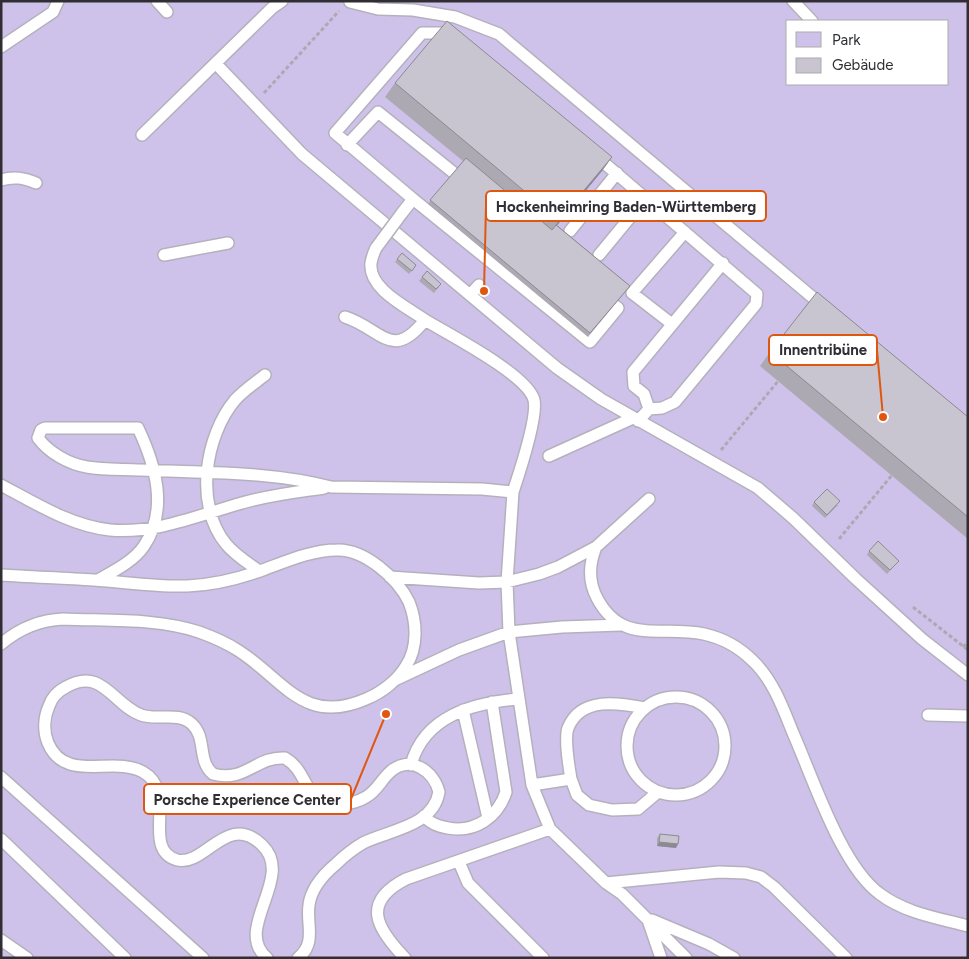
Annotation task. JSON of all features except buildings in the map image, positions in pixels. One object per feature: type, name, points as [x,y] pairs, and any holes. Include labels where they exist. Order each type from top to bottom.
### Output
[{"type":"lane","points":[[1,47],[53,12],[58,1]]},
{"type":"lane","points":[[157,1],[167,12]]},
{"type":"lane","points":[[142,135],[272,8],[282,1]]},
{"type":"lane","points":[[349,1],[378,9],[413,10],[455,17],[499,34],[831,313]]},
{"type":"lane","points":[[792,1],[811,20]]},
{"type":"lane","points":[[460,47],[442,33],[422,33],[335,134],[590,342],[618,308],[614,305]]},
{"type":"lane","points":[[220,68],[302,154],[557,368],[601,399],[636,420],[758,488],[793,518],[922,639],[968,675]]},
{"type":"lane","points":[[347,145],[378,112],[454,173]]},
{"type":"lane","points":[[549,456],[636,420],[649,409],[662,408],[675,402],[756,304],[757,294],[584,146]]},
{"type":"lane","points":[[570,231],[617,173]]},
{"type":"lane","points":[[1,180],[23,178],[36,183]]},
{"type":"lane","points":[[599,255],[646,198]]},
{"type":"lane","points":[[413,199],[376,248],[371,264],[374,278],[386,292],[425,320],[515,375],[534,398],[535,409],[513,492],[507,582],[509,632],[532,785],[550,829],[606,883],[622,894],[686,958]]},
{"type":"lane","points":[[672,324],[632,293],[685,232]]},
{"type":"lane","points":[[164,255],[228,243]]},
{"type":"lane","points":[[649,409],[644,394],[634,386],[633,372],[723,263]]},
{"type":"lane","points":[[470,295],[479,285]]},
{"type":"lane","points":[[345,317],[360,322],[379,335],[396,342],[404,341],[425,320]]},
{"type":"lane","points":[[259,571],[226,544],[211,512],[208,473],[211,447],[226,415],[236,400],[264,375]]},
{"type":"lane","points":[[98,580],[134,556],[144,546],[153,528],[158,495],[154,470],[148,447],[138,428],[45,428],[38,434],[38,438],[47,447],[75,463],[87,467],[154,470],[208,473],[308,481],[331,487]]},
{"type":"lane","points":[[1,485],[46,509],[75,521],[108,530],[153,528],[285,494],[331,487],[482,489],[513,492]]},
{"type":"lane","points":[[390,577],[479,584],[507,582],[558,567],[596,547],[649,499]]},
{"type":"lane","points":[[596,547],[590,561],[592,584],[603,608],[621,625]]},
{"type":"lane","points":[[1,575],[185,586],[235,579],[302,556],[338,550],[352,552],[377,564],[406,597],[412,609],[415,638],[413,652],[406,666],[377,695],[359,702],[321,707],[304,702],[240,651],[220,640],[177,626],[46,620],[29,625],[1,644]]},
{"type":"lane","points":[[393,681],[459,650],[509,632],[562,627],[621,625],[649,632],[704,634],[720,639],[746,656],[763,672],[778,696],[842,845],[855,869],[880,894],[899,905],[920,914],[968,926]]},
{"type":"lane","points":[[267,958],[258,947],[256,939],[257,924],[271,881],[270,859],[262,845],[248,837],[233,835],[217,841],[194,858],[177,860],[164,852],[159,839],[160,798],[156,783],[152,778],[138,769],[129,767],[93,768],[70,764],[55,754],[46,737],[46,718],[50,702],[56,693],[72,683],[83,681],[95,682],[105,687],[140,714],[180,718],[190,722],[198,731],[203,762],[213,774],[232,777],[268,759],[285,758],[300,771],[312,795],[325,802],[343,803],[360,800],[375,791],[390,772],[403,766],[418,766],[430,773],[437,786],[438,798],[424,816],[413,824],[363,844],[328,870],[318,884],[310,900],[308,944],[306,951],[298,958]]},
{"type":"lane","points":[[666,698],[689,698],[703,705],[715,715],[722,729],[726,744],[724,760],[717,774],[706,785],[691,793],[674,795],[658,792],[643,783],[633,770],[627,754],[628,737],[634,721],[645,708],[666,698]]},
{"type":"lane","points":[[411,765],[419,742],[455,712],[492,702],[518,699]]},
{"type":"lane","points":[[424,816],[436,826],[465,830],[480,824],[498,810],[506,792],[492,702]]},
{"type":"lane","points":[[645,708],[613,702],[595,704],[578,714],[568,729],[571,779],[577,795],[590,805],[612,810],[638,809],[658,792]]},
{"type":"lane","points":[[464,710],[488,818]]},
{"type":"lane","points":[[928,715],[968,716]]},
{"type":"lane","points":[[1,777],[203,958]]},
{"type":"lane","points":[[532,785],[571,779]]},
{"type":"lane","points":[[405,958],[383,932],[378,912],[381,897],[387,890],[406,879],[550,829]]},
{"type":"lane","points":[[1,839],[125,958]]},
{"type":"lane","points":[[459,862],[468,883],[543,958]]},
{"type":"lane","points":[[606,883],[719,872],[761,877],[774,887],[846,958]]},
{"type":"lane","points":[[648,919],[661,958]]},
{"type":"lane","points":[[648,919],[709,944],[734,958]]},
{"type":"lane","points":[[1,940],[27,958]]},
{"type":"path","points":[[264,94],[321,29],[349,1]]},
{"type":"path","points":[[257,87],[270,102]]},
{"type":"path","points":[[721,450],[779,380]]},
{"type":"path","points":[[712,445],[729,455]]},
{"type":"path","points":[[838,539],[892,475]]},
{"type":"path","points":[[832,533],[845,546]]},
{"type":"path","points":[[906,602],[968,650]]},
{"type":"path","points":[[964,647],[968,642]]},
{"type":"green space","points":[[1,1],[968,1],[968,958],[1,958]]},
{"type":"place","name":"Hockenheimring Baden-Württemberg","points":[[484,291]]},
{"type":"place","name":"Innentribüne","points":[[883,417]]},
{"type":"place","name":"Porsche Experience Center","points":[[386,714]]}]
